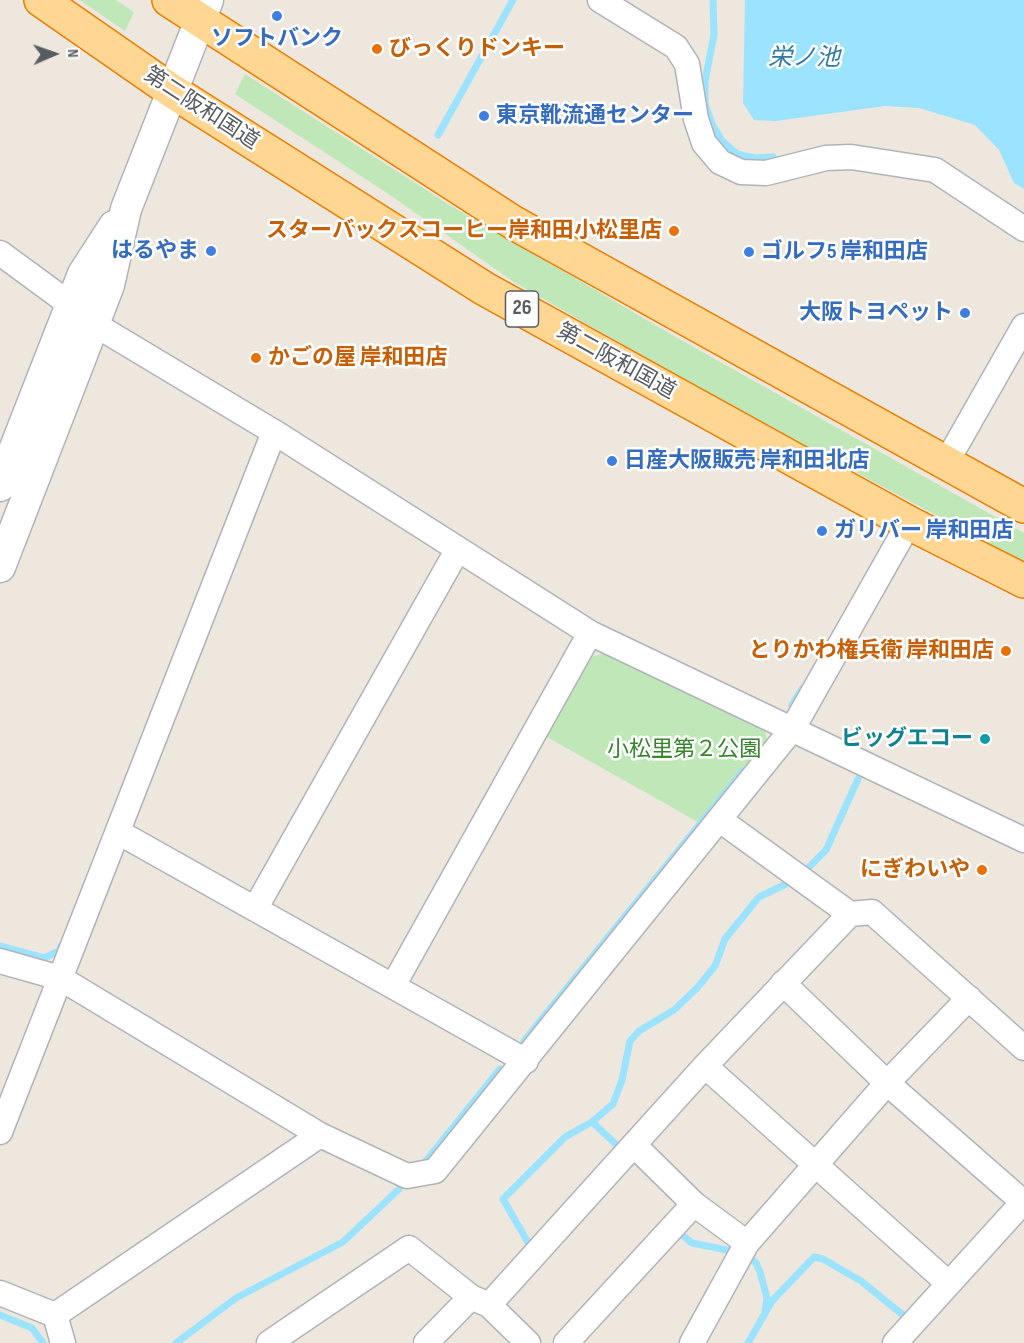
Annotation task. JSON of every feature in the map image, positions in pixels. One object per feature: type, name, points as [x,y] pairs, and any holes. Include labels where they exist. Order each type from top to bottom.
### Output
[{"type":"highway","name":"第二阪和国道","points":[[41,0],[172,92],[485,289],[909,523],[1024,582]]},
{"type":"highway","points":[[169,0],[204,11],[514,223],[1024,506]]},
{"type":"street","points":[[600,0],[676,46],[687,64],[696,119],[704,143],[720,162],[741,172],[766,172],[826,158],[851,157],[935,170],[1024,229]]},
{"type":"street","points":[[0,567],[109,285],[126,209],[204,11]]},
{"type":"street","points":[[0,486],[83,274],[126,209]]},
{"type":"street","points":[[0,253],[71,305]]},
{"type":"street","points":[[94,324],[274,432],[590,633],[1024,840]]},
{"type":"street","points":[[946,463],[1024,326]]},
{"type":"street","points":[[0,1132],[274,432]]},
{"type":"street","points":[[0,961],[60,978],[320,1135],[407,1176],[435,1171],[793,728],[909,523]]},
{"type":"street","points":[[255,909],[458,549]]},
{"type":"street","points":[[393,986],[590,633]]},
{"type":"street","points":[[720,820],[850,914]]},
{"type":"street","points":[[118,832],[525,1060]]},
{"type":"street","points":[[426,1343],[480,1301],[634,1145],[705,1065],[850,914],[872,912],[1024,1048]]},
{"type":"street","points":[[783,983],[1022,1209],[948,1283],[895,1343]]},
{"type":"street","points":[[692,1343],[747,1243],[887,1083],[969,998]]},
{"type":"street","points":[[705,1065],[948,1283]]},
{"type":"street","points":[[55,1315],[320,1135]]},
{"type":"street","points":[[634,1145],[694,1204],[747,1243]]},
{"type":"street","points":[[566,1343],[694,1204]]},
{"type":"street","points":[[270,1343],[410,1248],[480,1301],[528,1343]]},
{"type":"street","points":[[0,1293],[55,1315]]},
{"type":"street","points":[[55,1315],[63,1343]]},
{"type":"green space","points":[[80,0],[116,0],[134,12],[125,31]]},
{"type":"green space","points":[[245,74],[448,204],[674,336],[1024,533],[1024,562],[705,392],[514,282],[387,193],[235,94]]},
{"type":"green space","name":"小松里第２公園","points":[[607,653],[764,727],[767,740],[698,822],[547,737],[589,657]]},
{"type":"water","name":"栄ノ池","points":[[745,0],[1024,0],[1024,189],[1014,183],[999,150],[975,125],[919,108],[885,106],[776,121],[754,120],[743,103]]},
{"type":"waterway","points":[[438,135],[513,0]]},
{"type":"waterway","points":[[713,0],[714,35],[705,81],[705,104],[712,124],[722,141],[737,154],[755,158],[773,157]]},
{"type":"waterway","points":[[792,705],[802,689]]},
{"type":"waterway","points":[[524,1041],[743,771]]},
{"type":"waterway","points":[[804,872],[826,850],[858,779]]},
{"type":"waterway","points":[[527,1250],[530,1246],[503,1199],[565,1137],[592,1122],[613,1104],[622,1080],[630,1041],[639,1031],[674,1010],[697,988],[715,966],[725,939],[759,897],[786,884]]},
{"type":"waterway","points":[[0,946],[44,958],[59,951],[61,946]]},
{"type":"waterway","points":[[422,1166],[500,1069]]},
{"type":"waterway","points":[[592,1122],[619,1147]]},
{"type":"waterway","points":[[176,1343],[236,1298],[343,1242],[399,1189]]},
{"type":"waterway","points":[[680,1229],[681,1234],[692,1243],[732,1251]]},
{"type":"waterway","points":[[749,1257],[756,1263],[760,1272],[767,1298],[765,1311]]},
{"type":"waterway","points":[[748,1343],[772,1301],[814,1257],[823,1259],[861,1281],[908,1319]]},
{"type":"waterway","points":[[0,1315],[32,1328],[43,1343]]},
{"type":"place","name":"ソフトバンク","points":[[277,16]]},
{"type":"place","name":"びっくりドンキー","points":[[377,49]]},
{"type":"place","name":"東京靴流通センター","points":[[484,116]]},
{"type":"place","name":"スターバックスコーヒー岸和田小松里店","points":[[674,231]]},
{"type":"place","name":"はるやま","points":[[211,251]]},
{"type":"place","name":"ゴルフ5 岸和田店","points":[[749,252]]},
{"type":"place","name":"大阪トヨペット","points":[[965,313]]},
{"type":"place","name":"かごの屋 岸和田店","points":[[256,358]]},
{"type":"place","name":"日産大阪販売 岸和田北店","points":[[612,461]]},
{"type":"place","name":"ガリバー 岸和田店","points":[[822,531]]},
{"type":"place","name":"とりかわ権兵衛 岸和田店","points":[[1006,651]]},
{"type":"place","name":"ビッグエコー","points":[[985,739]]},
{"type":"place","name":"にぎわいや","points":[[982,870]]}]
